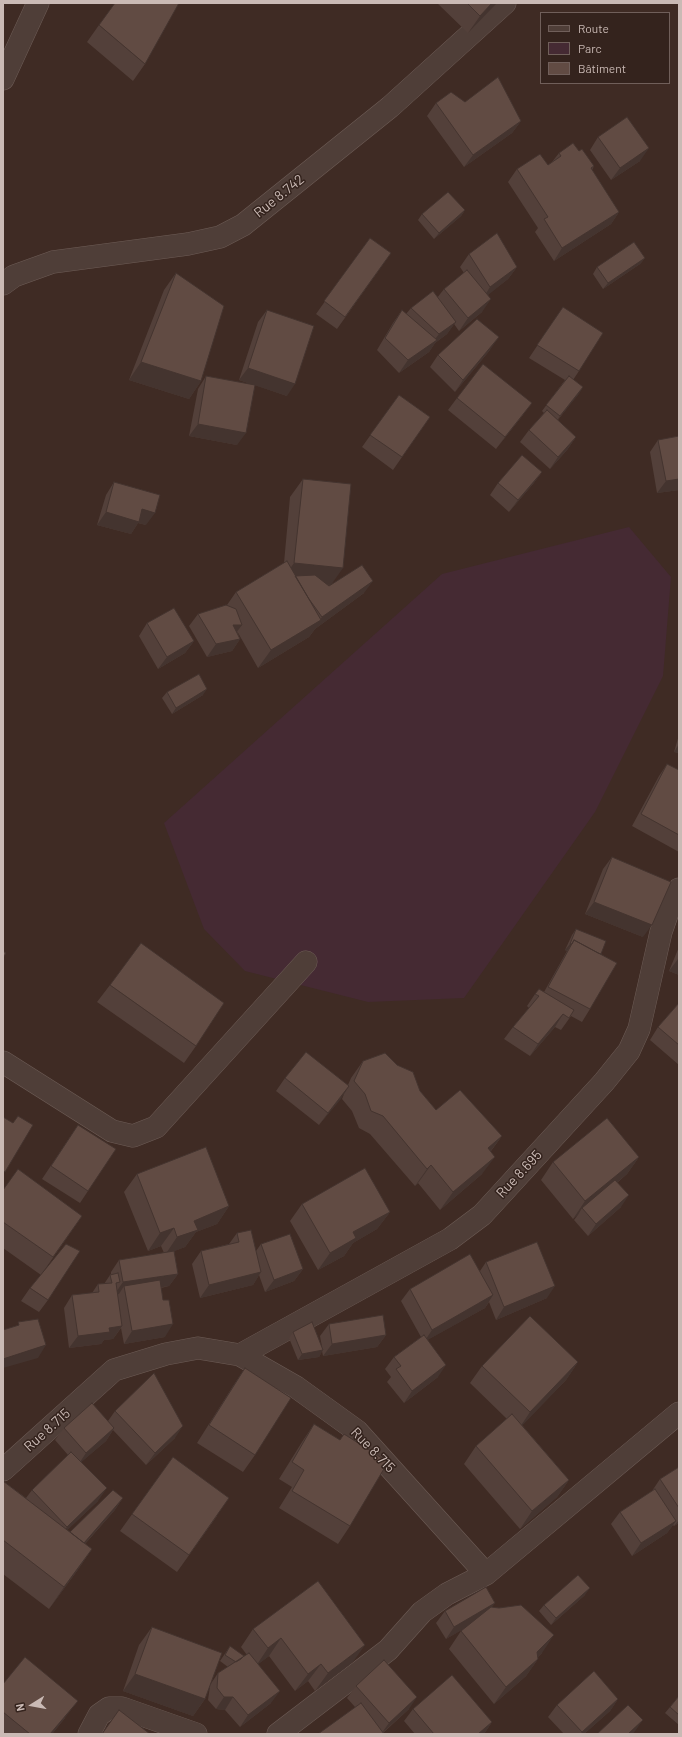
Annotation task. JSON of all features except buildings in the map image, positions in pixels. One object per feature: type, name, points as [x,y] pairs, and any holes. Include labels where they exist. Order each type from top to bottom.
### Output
[{"type":"street","points":[[3,79],[38,3]]},
{"type":"street","name":"Rue 8.742","points":[[3,284],[14,276],[53,262],[188,244],[220,237],[243,225],[390,107],[505,3]]},
{"type":"street","name":"Rue 8.695","points":[[240,1355],[450,1239],[482,1215],[604,1082],[629,1051],[639,1029],[661,932],[670,906],[679,889]]},
{"type":"street","points":[[3,1062],[112,1131],[133,1136],[156,1127],[306,962]]},
{"type":"street","name":"Rue 8.715","points":[[3,1470],[114,1370],[166,1354],[198,1348],[240,1355],[296,1387],[356,1431],[486,1574]]},
{"type":"street","points":[[278,1734],[388,1650],[422,1612],[447,1594],[486,1574],[679,1413]]},
{"type":"street","points":[[88,1734],[99,1715],[109,1708],[122,1708],[196,1734]]},
{"type":"green space","points":[[629,527],[671,577],[663,676],[595,812],[464,998],[368,1002],[245,971],[204,929],[164,823],[442,574]]}]
